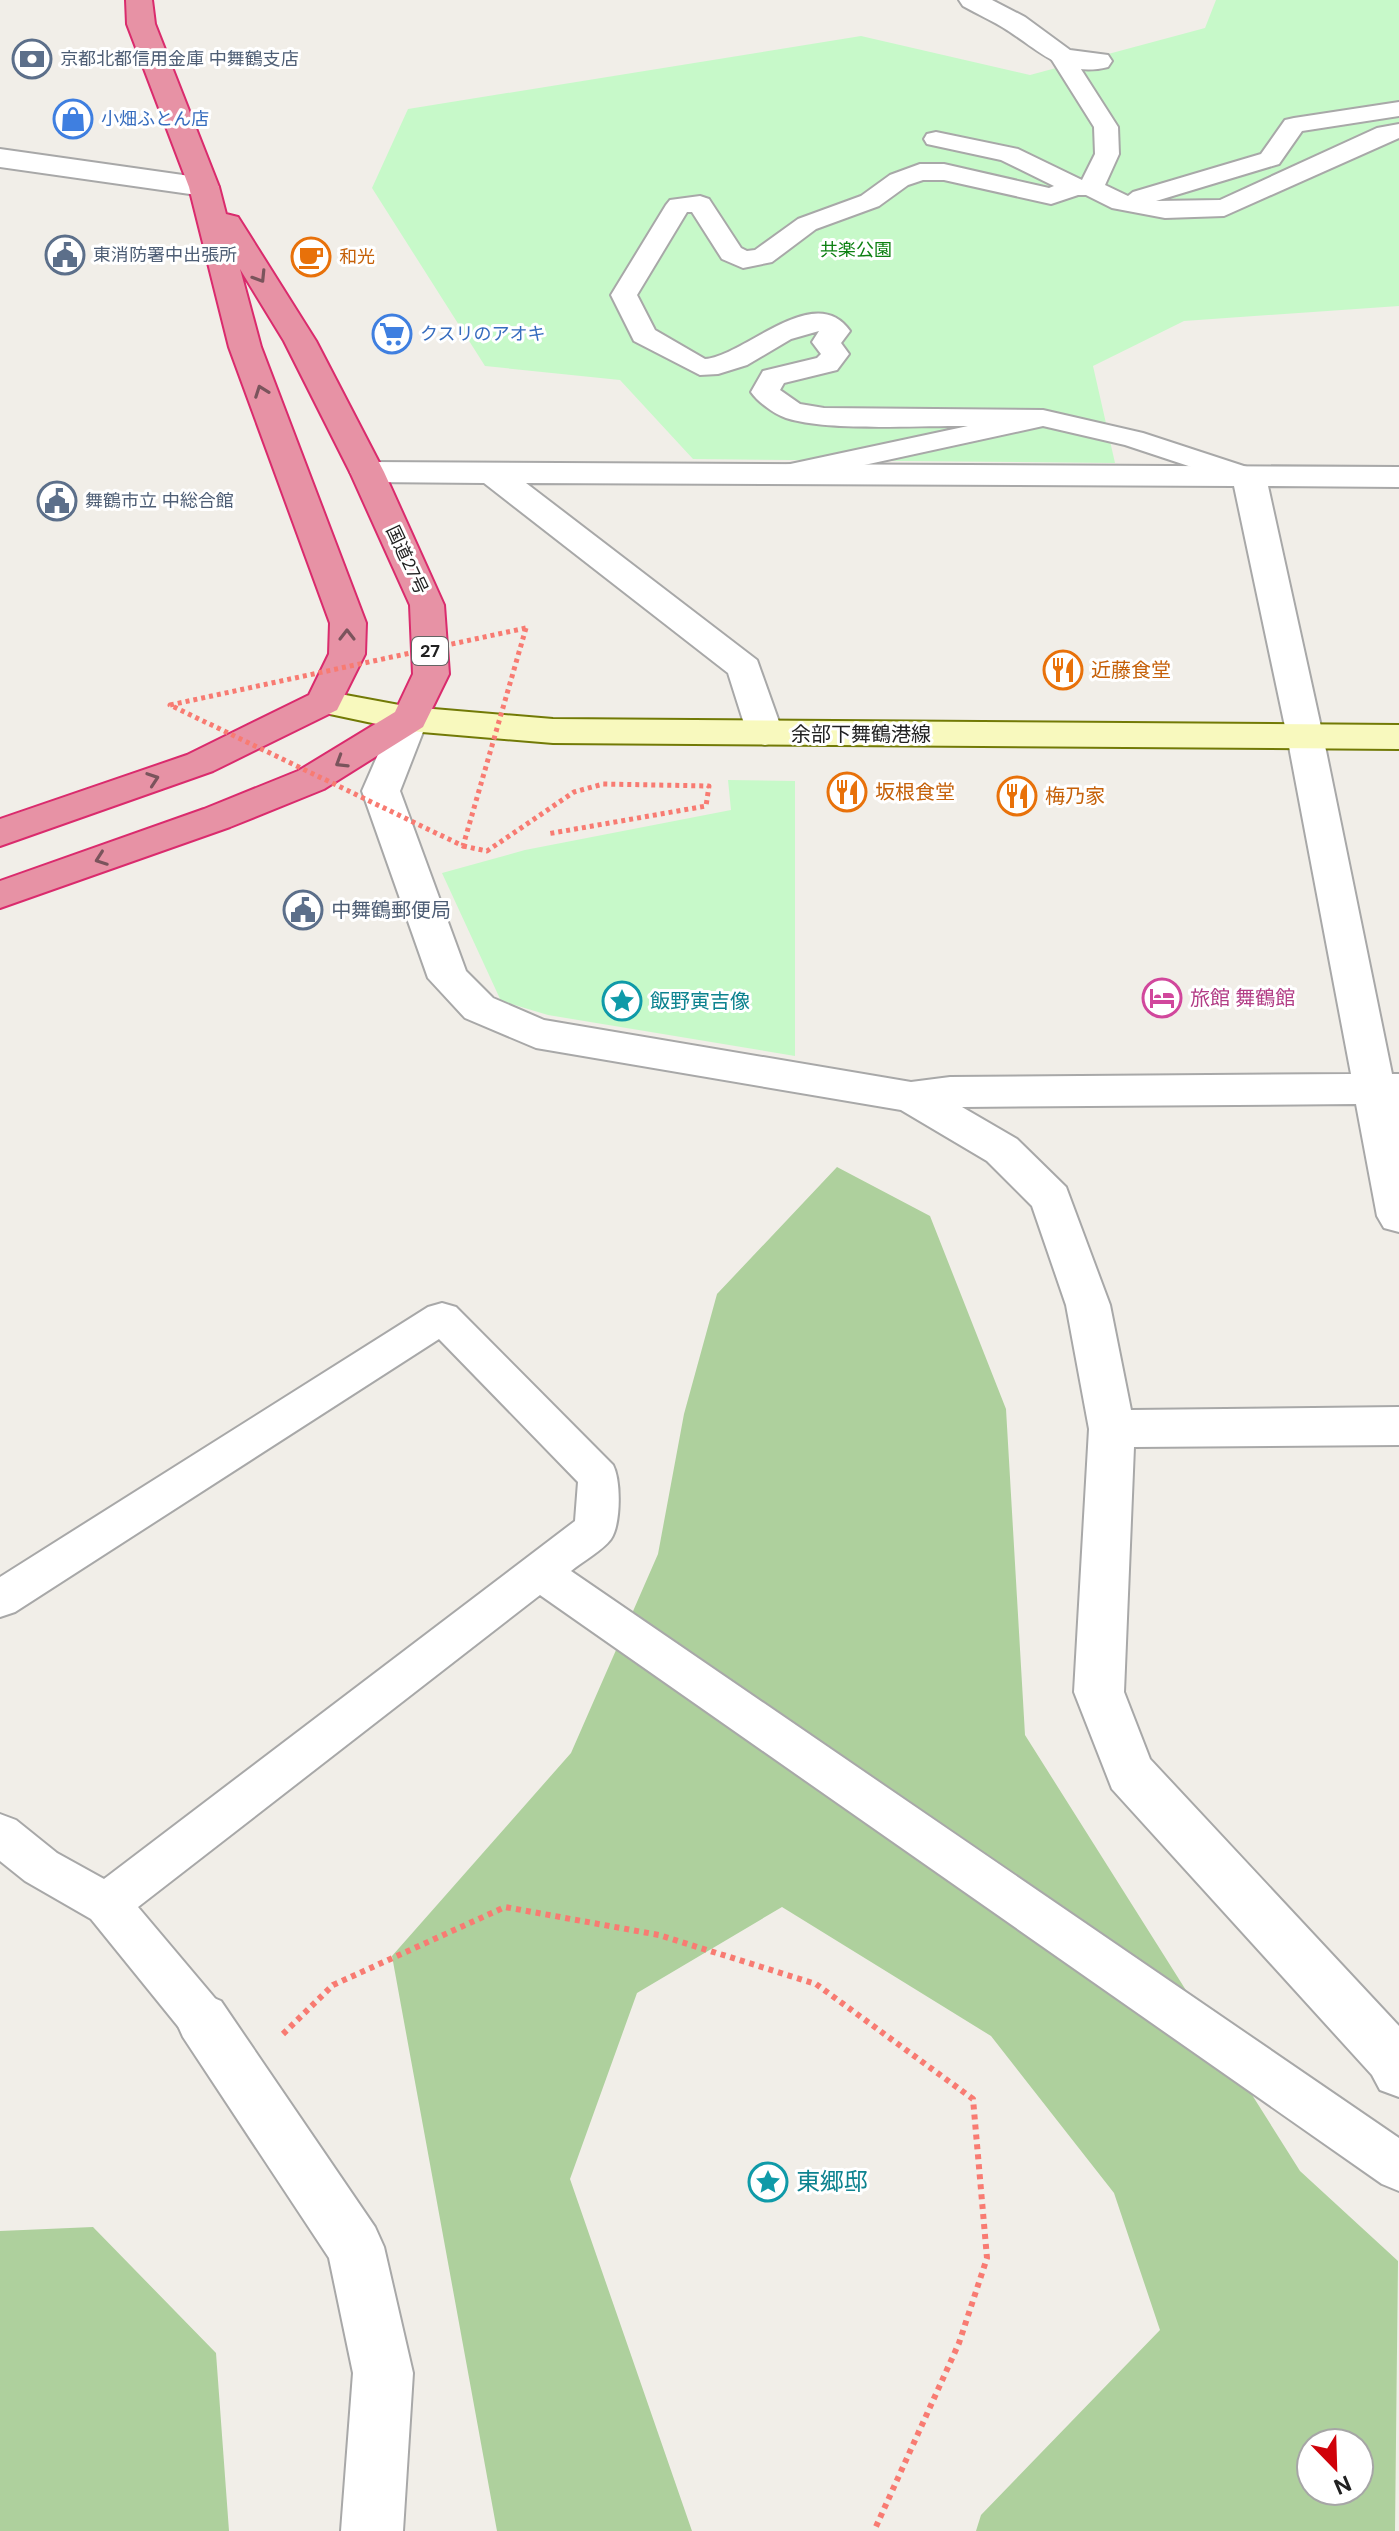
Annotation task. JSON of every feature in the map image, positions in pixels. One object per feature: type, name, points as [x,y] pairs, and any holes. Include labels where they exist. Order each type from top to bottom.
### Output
[{"type":"highway","name":"国道27号","points":[[139,0],[141,24],[204,187],[245,347],[348,623],[347,654],[324,702]]},
{"type":"highway","name":"国道27号","points":[[204,187],[300,341],[367,472],[427,605],[431,674],[410,719]]},
{"type":"highway","points":[[0,833],[200,763],[324,702]]},
{"type":"highway","points":[[0,895],[217,818],[311,780],[410,719]]},
{"type":"main road","name":"余部下舞鶴港線","points":[[324,702],[410,719],[553,731],[1399,737]]},
{"type":"street","points":[[972,0],[1015,23],[1062,57],[1098,61]]},
{"type":"street","points":[[0,158],[204,187]]},
{"type":"street","points":[[367,472],[1399,477]]},
{"type":"street","points":[[491,472],[744,668],[765,733]]},
{"type":"street","points":[[1249,477],[1386,1089],[1399,1216]]},
{"type":"street","points":[[410,719],[381,791],[448,978],[479,1008],[536,1033],[911,1097],[950,1092],[1386,1089]]},
{"type":"street","points":[[911,1097],[1002,1150],[1051,1198],[1088,1305],[1112,1429],[1099,1692],[1130,1773],[1391,2057],[1399,2071]]},
{"type":"street","points":[[1112,1429],[1399,1426]]},
{"type":"street","points":[[202,2019],[355,2247],[383,2373],[372,2531]]},
{"type":"lane","points":[[1062,57],[1106,127],[1107,154],[1083,188],[1051,196],[944,172],[920,172],[899,180],[870,201],[807,224],[763,256],[743,260],[731,253],[700,204],[679,205],[624,295],[644,335],[700,367],[718,366],[737,359],[781,333],[806,324],[825,322],[837,331],[826,342],[835,354],[827,364],[773,377],[765,392],[792,411],[875,419],[1043,418],[1133,439],[1249,477]]},
{"type":"lane","points":[[1121,203],[1270,159],[1294,125],[1399,109]]},
{"type":"lane","points":[[936,139],[1009,154],[1121,203],[1165,210],[1224,208],[1386,133],[1399,131]]},
{"type":"lane","points":[[777,475],[1043,418]]},
{"type":"lane","points":[[0,1599],[442,1318],[599,1477],[595,1529],[107,1904]]},
{"type":"lane","points":[[540,1572],[1399,2167]]},
{"type":"lane","points":[[0,1834],[41,1867],[107,1904],[202,2019]]},
{"type":"path","points":[[463,846],[526,628],[170,705],[463,846],[487,851],[574,792],[603,784],[709,786],[706,806],[547,834]]},
{"type":"path","points":[[240,2075],[333,1985],[505,1907],[659,1935],[816,1984],[973,2099],[987,2258],[959,2343],[874,2531]]},
{"type":"green space","name":"共楽公園","points":[[1216,0],[1399,0],[1399,306],[1184,321],[1093,366],[1115,463],[693,459],[620,380],[485,366],[372,188],[408,109],[861,36],[1030,75],[1205,28]]},
{"type":"green space","points":[[728,780],[795,781],[795,1056],[548,1015],[501,1001],[442,873],[525,850],[731,810]]},
{"type":"green space","points":[[837,1167],[930,1216],[1006,1409],[1025,1735],[1300,2171],[1398,2261],[1395,2531],[976,2531],[981,2515],[1160,2330],[1114,2193],[991,2036],[782,1907],[637,1993],[570,2179],[692,2531],[497,2531],[392,1956],[571,1753],[658,1554],[684,1414],[717,1294]]},
{"type":"green space","points":[[93,2227],[216,2353],[229,2531],[0,2531],[0,2231]]},
{"type":"place","name":"京都北都信用金庫 中舞鶴支店","points":[[32,59]]},
{"type":"place","name":"小畑ふとん店","points":[[73,119]]},
{"type":"place","name":"東消防署中出張所","points":[[65,255]]},
{"type":"place","name":"和光","points":[[311,257]]},
{"type":"place","name":"クスリのアオキ","points":[[392,334]]},
{"type":"place","name":"舞鶴市立 中総合館","points":[[57,501]]},
{"type":"place","name":"近藤食堂","points":[[1063,670]]},
{"type":"place","name":"坂根食堂","points":[[847,792]]},
{"type":"place","name":"梅乃家","points":[[1017,796]]},
{"type":"place","name":"中舞鶴郵便局","points":[[303,910]]},
{"type":"place","name":"旅館 舞鶴館","points":[[1162,998]]},
{"type":"place","name":"飯野寅吉像","points":[[622,1001]]},
{"type":"place","name":"東郷邸","points":[[768,2182]]}]
